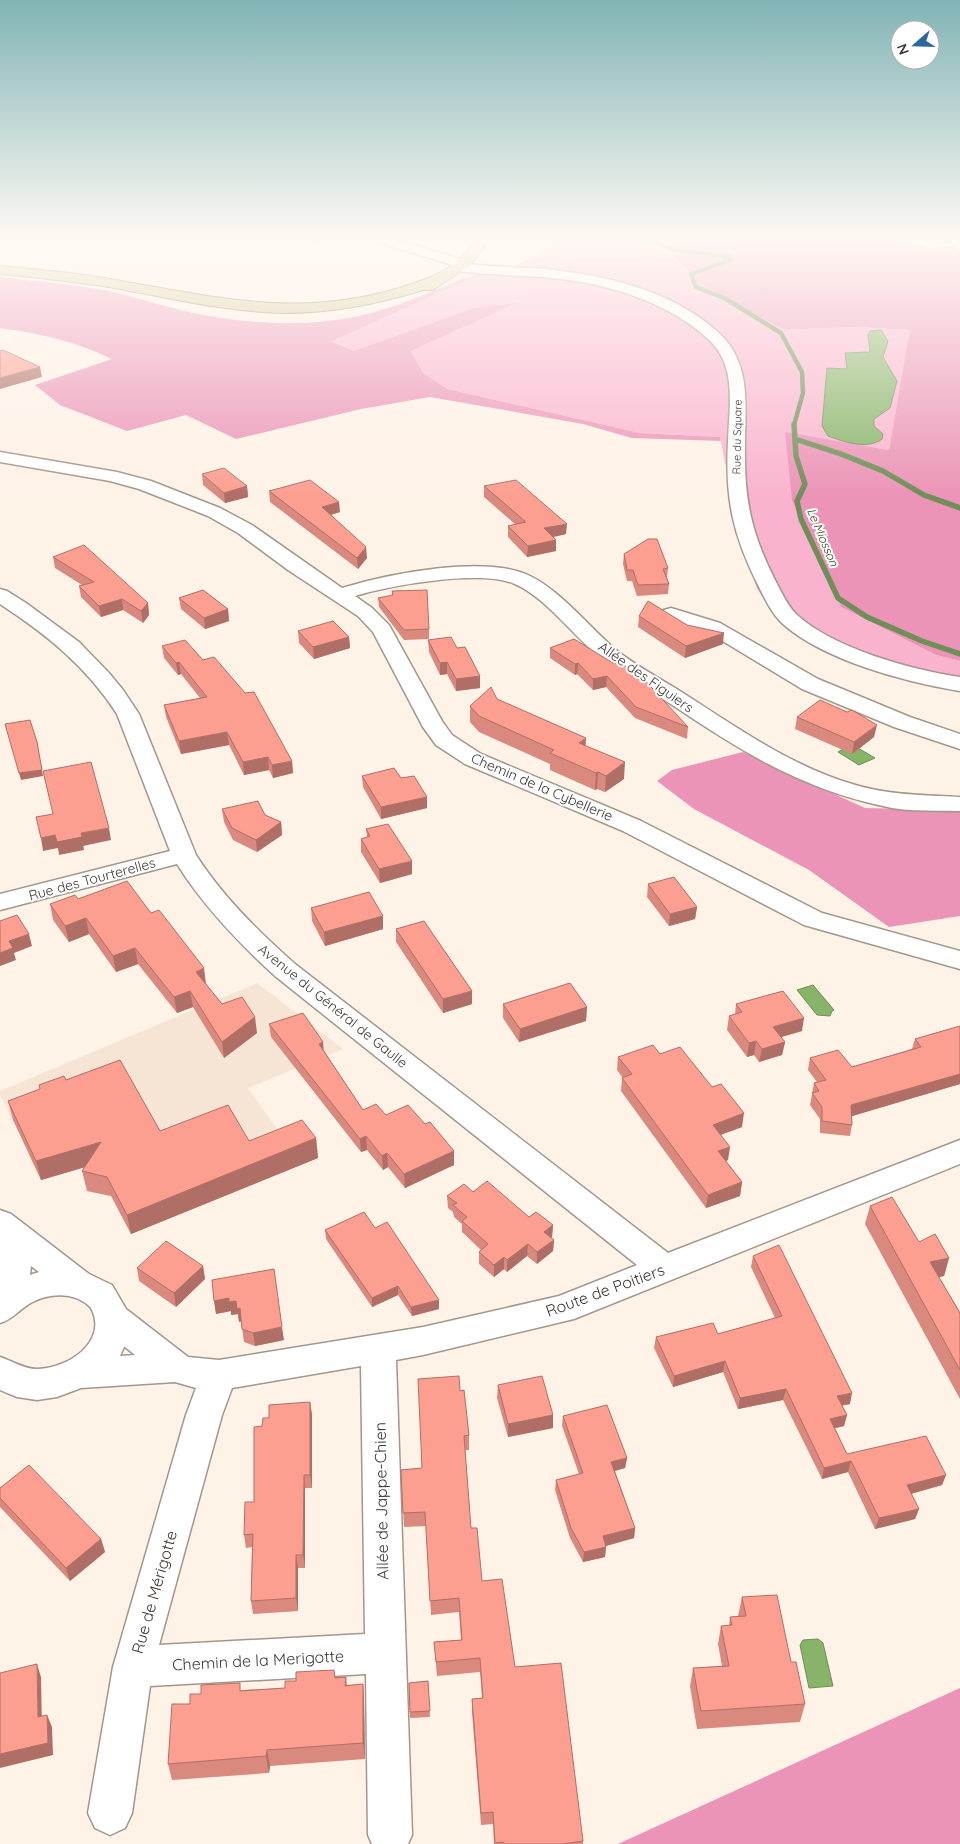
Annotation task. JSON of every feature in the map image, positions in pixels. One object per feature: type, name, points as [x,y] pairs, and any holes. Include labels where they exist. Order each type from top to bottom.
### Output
[{"type":"street","name":"Rue du Square","points":[[699,324],[714,336],[731,359],[738,379],[736,488],[744,532],[776,602],[790,619],[820,639],[857,656],[910,673],[960,684]]},
{"type":"street","name":"Chemin de la Cybellerie","points":[[0,457],[111,476],[181,498],[214,512],[245,529],[365,612],[382,629],[431,722],[444,740],[473,759],[632,826],[814,919],[960,960]]},
{"type":"street","name":"Allée des Figuiers","points":[[339,595],[378,583],[473,571],[497,572],[523,580],[542,592],[610,655],[743,742],[795,769],[843,789],[894,802],[960,804]]},
{"type":"street","name":"Avenue du Général de Gaulle","points":[[0,595],[66,640],[96,670],[117,696],[128,714],[184,855],[224,910],[254,942],[285,970],[665,1269]]},
{"type":"street","points":[[670,614],[713,627],[810,684],[902,722],[960,742]]},
{"type":"street","name":"Rue des Tourterelles","points":[[0,902],[184,855]]},
{"type":"street","name":"Route de Poitiers","points":[[113,1318],[176,1367],[191,1373],[219,1375],[423,1341],[562,1310],[960,1152]]},
{"type":"street","points":[[9,1230],[78,1284]]},
{"type":"street","points":[[6,1304],[9,1230]]},
{"type":"street","points":[[5,1380],[28,1385],[55,1384],[80,1373],[99,1358],[110,1339],[113,1318],[105,1299],[90,1287],[68,1281],[45,1283],[20,1292],[6,1304]]},
{"type":"street","name":"Allée de Jappe-Chien","points":[[378,1349],[384,1653],[390,1835]]},
{"type":"street","name":"Route de Poitiers","points":[[80,1373],[176,1367]]},
{"type":"street","name":"Rue de Mérigotte","points":[[110,1813],[133,1667],[206,1408],[219,1375]]},
{"type":"street","name":"Chemin de la Merigotte","points":[[133,1667],[384,1653]]},
{"type":"shaded area","points":[[0,324],[370,324],[332,341],[354,351],[429,324],[471,324],[411,351],[423,373],[448,389],[640,433],[720,437],[721,441],[632,438],[583,424],[430,397],[361,409],[236,439],[186,415],[127,431],[60,405],[35,385],[112,359],[84,347],[58,339],[0,328]]},
{"type":"shaded area","points":[[368,324],[429,324],[354,351],[332,340]]},
{"type":"shaded area","points":[[471,324],[845,324],[856,327],[911,330],[889,450],[785,433],[841,607],[936,655],[960,661],[960,690],[902,678],[828,653],[783,623],[757,589],[739,534],[720,437],[640,433],[448,389],[423,373],[411,351]]},
{"type":"shaded area","points":[[774,324],[960,324],[960,661],[936,655],[841,607],[792,500],[785,432],[889,450],[910,330],[856,327],[783,329]]},
{"type":"shaded area","points":[[881,330],[888,341],[883,357],[897,381],[890,408],[874,419],[874,426],[883,434],[882,439],[870,444],[856,444],[828,436],[822,426],[827,368],[847,369],[845,353],[870,352],[868,335],[870,331]]},
{"type":"shaded area","points":[[851,744],[875,758],[859,765],[838,752]]},
{"type":"shaded area","points":[[743,752],[865,808],[960,810],[960,916],[889,927],[809,870],[694,809],[657,781],[672,770]]},
{"type":"shaded area","points":[[257,983],[343,1049],[248,1088],[302,1164],[131,1234],[118,1209],[118,1198],[87,1191],[109,1155],[41,1180],[29,1155],[32,1154],[0,1095],[0,1091]]},
{"type":"shaded area","points":[[813,985],[834,1010],[830,1016],[817,1015],[797,990]]},
{"type":"shaded area","points":[[818,1639],[823,1643],[833,1686],[809,1688],[800,1645],[803,1640]]},
{"type":"shaded area","points":[[960,1688],[960,1844],[618,1844]]},
{"type":"building","points":[[3,350],[40,367],[0,378],[0,351]]},
{"type":"building","points":[[224,468],[247,486],[224,493],[202,474]]},
{"type":"building","points":[[310,480],[339,502],[322,507],[366,547],[357,558],[269,491]]},
{"type":"building","points":[[516,480],[567,524],[544,528],[556,540],[528,546],[508,526],[526,522],[484,486]]},
{"type":"building","points":[[648,539],[657,539],[668,568],[663,569],[669,584],[638,585],[633,570],[627,570],[624,554]]},
{"type":"building","points":[[84,545],[148,603],[141,611],[122,599],[99,606],[79,586],[94,582],[53,557]]},
{"type":"building","points":[[203,590],[228,609],[204,618],[179,598]]},
{"type":"building","points":[[427,590],[429,629],[404,630],[378,598],[393,595],[392,591]]},
{"type":"building","points":[[648,601],[687,625],[724,633],[686,646],[639,616]]},
{"type":"building","points":[[333,621],[349,637],[313,647],[298,631]]},
{"type":"building","points":[[451,637],[457,648],[465,647],[480,676],[456,679],[447,662],[440,663],[428,640]]},
{"type":"building","points":[[574,639],[613,663],[617,661],[641,676],[688,727],[636,707],[607,676],[593,679],[578,663],[575,664],[550,648]]},
{"type":"building","points":[[185,640],[203,660],[214,657],[245,693],[254,692],[292,761],[272,765],[268,757],[243,762],[227,732],[179,741],[164,705],[207,697],[179,662],[176,663],[162,646]]},
{"type":"building","points":[[491,687],[497,699],[586,738],[579,743],[625,762],[606,776],[598,772],[596,773],[550,753],[554,750],[479,716],[470,706]]},
{"type":"building","points":[[820,700],[847,712],[852,710],[877,725],[854,742],[797,717]]},
{"type":"building","points":[[30,720],[37,742],[42,770],[19,773],[5,724]]},
{"type":"building","points":[[91,762],[109,828],[81,833],[82,837],[57,842],[55,835],[41,838],[36,817],[53,814],[43,771]]},
{"type":"building","points":[[394,768],[401,778],[414,776],[427,797],[381,807],[362,776]]},
{"type":"building","points":[[258,801],[265,815],[281,822],[256,840],[232,828],[222,809]]},
{"type":"building","points":[[388,824],[412,861],[379,869],[361,839],[370,836],[366,829]]},
{"type":"building","points":[[674,877],[697,907],[670,914],[648,884]]},
{"type":"building","points":[[127,881],[151,913],[159,910],[204,968],[196,972],[222,1004],[242,997],[255,1017],[222,1042],[190,991],[174,997],[135,948],[113,956],[86,918],[65,926],[50,904],[75,895],[78,899]]},
{"type":"building","points":[[369,892],[383,916],[324,932],[311,908]]},
{"type":"building","points":[[17,915],[29,934],[9,941],[13,948],[0,953],[0,921]]},
{"type":"building","points":[[424,921],[472,991],[443,999],[396,929]]},
{"type":"building","points":[[570,983],[587,1007],[520,1029],[503,1004]]},
{"type":"building","points":[[783,991],[804,1018],[773,1027],[785,1042],[762,1049],[756,1041],[749,1043],[729,1016],[742,1012],[736,1004]]},
{"type":"building","points":[[303,1013],[323,1042],[319,1044],[363,1110],[376,1104],[386,1115],[408,1105],[425,1124],[430,1122],[454,1151],[404,1174],[387,1153],[382,1156],[366,1136],[360,1139],[269,1024]]},
{"type":"building","points":[[960,1026],[960,1074],[851,1105],[852,1125],[822,1121],[822,1107],[812,1093],[819,1091],[814,1083],[826,1080],[810,1058],[838,1050],[852,1067],[921,1047],[915,1039]]},
{"type":"building","points":[[653,1045],[660,1054],[680,1047],[712,1087],[721,1084],[744,1113],[713,1125],[730,1147],[718,1151],[742,1182],[708,1195],[622,1078],[632,1074],[618,1057]]},
{"type":"building","points":[[120,1060],[160,1131],[228,1105],[249,1141],[302,1120],[316,1138],[127,1215],[107,1177],[82,1171],[101,1142],[36,1161],[8,1101],[40,1089],[39,1085],[64,1076],[66,1080]]},
{"type":"building","points":[[487,1181],[529,1217],[536,1212],[553,1225],[544,1232],[554,1240],[537,1252],[528,1244],[507,1260],[504,1257],[494,1265],[479,1252],[488,1244],[462,1221],[467,1217],[453,1205],[457,1203],[447,1196],[464,1184],[473,1192]]},
{"type":"building","points":[[892,1197],[919,1242],[935,1234],[949,1258],[930,1262],[960,1313],[960,1370],[870,1206]]},
{"type":"building","points":[[364,1212],[375,1228],[387,1222],[439,1300],[411,1307],[398,1286],[372,1298],[325,1230]]},
{"type":"building","points":[[166,1241],[203,1266],[174,1293],[137,1268]]},
{"type":"building","points":[[779,1245],[852,1393],[837,1396],[847,1415],[830,1419],[847,1454],[926,1436],[946,1475],[907,1485],[919,1509],[879,1518],[851,1461],[824,1468],[786,1389],[740,1398],[725,1361],[674,1376],[656,1337],[713,1323],[718,1334],[782,1316],[753,1256]]},
{"type":"building","points":[[274,1269],[282,1327],[253,1333],[242,1329],[240,1308],[237,1309],[236,1301],[229,1302],[229,1298],[214,1301],[212,1280]]},
{"type":"building","points":[[459,1376],[460,1391],[464,1390],[469,1435],[464,1436],[471,1528],[477,1528],[482,1581],[502,1579],[515,1667],[561,1663],[583,1841],[563,1844],[495,1843],[493,1812],[481,1813],[472,1699],[483,1698],[480,1658],[436,1662],[434,1642],[462,1640],[459,1598],[430,1601],[425,1512],[403,1513],[401,1470],[422,1468],[418,1379]]},
{"type":"building","points":[[542,1376],[553,1415],[508,1424],[498,1385]]},
{"type":"building","points":[[310,1402],[310,1475],[304,1475],[303,1555],[296,1555],[296,1598],[251,1601],[253,1534],[244,1535],[245,1502],[254,1502],[254,1427],[262,1426],[263,1418],[269,1418],[269,1405]]},
{"type":"building","points":[[607,1405],[627,1458],[611,1462],[635,1528],[603,1536],[606,1547],[584,1552],[571,1528],[556,1480],[583,1473],[563,1416]]},
{"type":"building","points":[[29,1465],[101,1539],[66,1568],[0,1498],[0,1488]]},
{"type":"building","points":[[777,1595],[791,1662],[796,1662],[805,1704],[701,1711],[693,1668],[729,1666],[721,1626],[732,1625],[730,1617],[746,1616],[742,1597]]},
{"type":"building","points":[[37,1664],[38,1717],[47,1715],[48,1743],[0,1754],[0,1673]]},
{"type":"building","points":[[334,1670],[335,1678],[346,1677],[345,1686],[363,1684],[363,1743],[267,1750],[266,1756],[168,1764],[172,1704],[190,1704],[190,1694],[201,1694],[201,1685],[240,1683],[240,1691],[285,1688],[285,1681],[296,1681],[296,1672]]},
{"type":"building","points":[[428,1681],[430,1711],[410,1712],[409,1683]]},
{"type":"waterway","name":"Le Miosson","points":[[767,324],[781,333],[802,372],[803,393],[794,425]]},
{"type":"waterway","name":"Le Miosson","points":[[794,425],[796,456],[805,484],[797,501],[801,519],[838,598],[867,617],[922,641],[960,654]]},
{"type":"waterway","points":[[795,439],[841,454],[883,471],[924,495],[960,508]]}]
